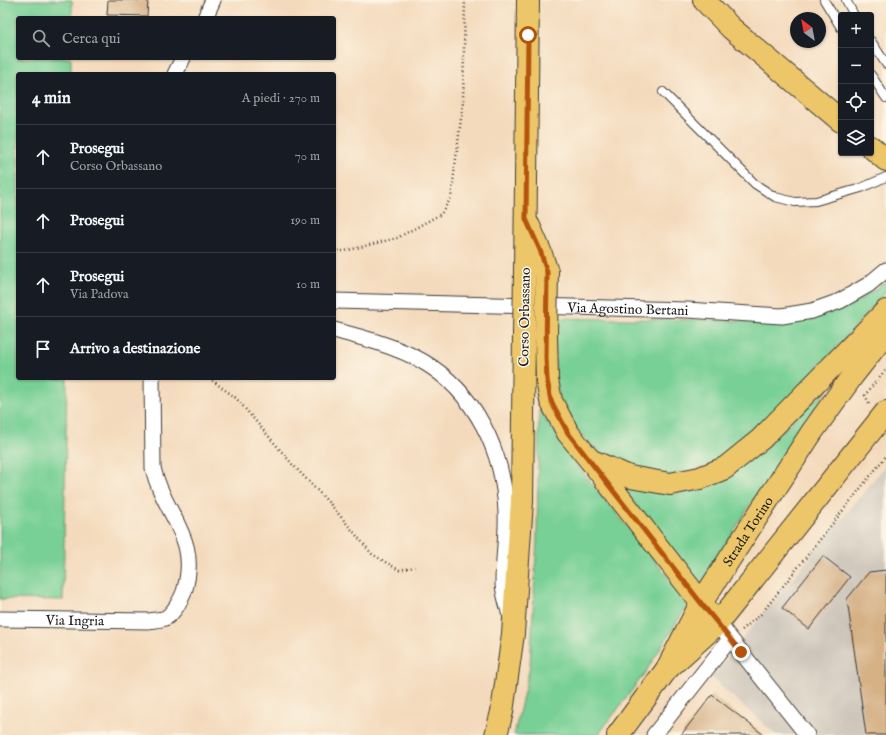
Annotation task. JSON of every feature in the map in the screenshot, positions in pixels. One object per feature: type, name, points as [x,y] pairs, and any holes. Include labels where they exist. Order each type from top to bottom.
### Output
[{"type":"main road","name":"Corso Orbassano","points":[[496,735],[502,712],[513,634],[522,501],[528,0]]},
{"type":"main road","points":[[704,0],[731,28],[839,120]]},
{"type":"main road","points":[[874,150],[886,160]]},
{"type":"main road","points":[[526,219],[540,250],[547,272],[547,380],[551,401],[568,433],[724,631]]},
{"type":"main road","points":[[590,460],[630,477],[670,484],[700,478],[725,468],[761,439],[886,311]]},
{"type":"main road","name":"Strada Torino","points":[[618,735],[667,669],[701,603],[812,432],[853,375],[886,333]]},
{"type":"main road","points":[[667,669],[724,631],[879,410]]},
{"type":"street","points":[[206,16],[212,0]]},
{"type":"street","points":[[176,72],[182,60]]},
{"type":"street","name":"Via Agostino Bertani","points":[[336,301],[679,310],[782,316],[812,311],[840,301],[868,285],[886,270]]},
{"type":"street","name":"Corso Orbassano","points":[[336,331],[402,352],[423,362],[444,376],[464,396],[478,416],[490,438],[504,484],[506,514],[503,584],[513,634]]},
{"type":"street","name":"Via Ingria","points":[[0,619],[149,621],[167,617],[181,601],[188,577],[188,552],[184,538],[156,482],[153,468],[152,380]]},
{"type":"street","points":[[654,735],[724,631],[807,735]]},
{"type":"lane","points":[[824,0],[838,23]]},
{"type":"lane","points":[[846,0],[852,12]]},
{"type":"lane","points":[[874,46],[886,64]]},
{"type":"lane","points":[[874,80],[886,98]]},
{"type":"lane","points":[[663,92],[755,184],[775,197],[795,202],[816,201],[861,188],[886,176]]},
{"type":"path","points":[[336,251],[345,251],[397,238],[441,214],[451,198],[463,103],[465,0]]},
{"type":"path","points":[[879,410],[866,395],[886,369]]},
{"type":"path","points":[[212,380],[236,398],[293,465],[331,505],[372,554],[399,570],[415,567]]},
{"type":"path","points":[[724,631],[761,614],[886,456]]},
{"type":"shaded area","points":[[886,465],[886,735],[776,735],[711,677]]},
{"type":"green space","points":[[0,0],[72,0],[72,16],[16,16],[16,60],[71,60],[71,72],[16,72],[16,380],[67,380],[63,600],[0,599]]},
{"type":"green space","points":[[886,281],[886,292],[792,397],[754,433],[720,460],[705,467],[671,475],[634,470],[603,455],[588,442],[577,430],[560,399],[555,378],[556,318],[780,321],[814,317],[847,307]]},
{"type":"green space","points":[[829,387],[745,513],[700,588],[622,487],[665,493],[679,493],[703,489],[728,476],[765,447]]},
{"type":"green space","points":[[539,409],[574,461],[689,603],[645,673],[598,735],[514,735],[530,666],[537,539]]},
{"type":"building","points":[[108,0],[148,0],[147,16],[107,15]]},
{"type":"building","points":[[823,556],[850,577],[809,629],[782,608]]},
{"type":"building","points":[[886,570],[886,735],[866,735],[847,599],[869,572]]},
{"type":"building","points":[[712,695],[764,735],[681,735]]},
{"type":"route","points":[[528,35],[526,219],[540,250],[547,272],[546,358],[547,380],[551,401],[568,433],[741,652]]}]
